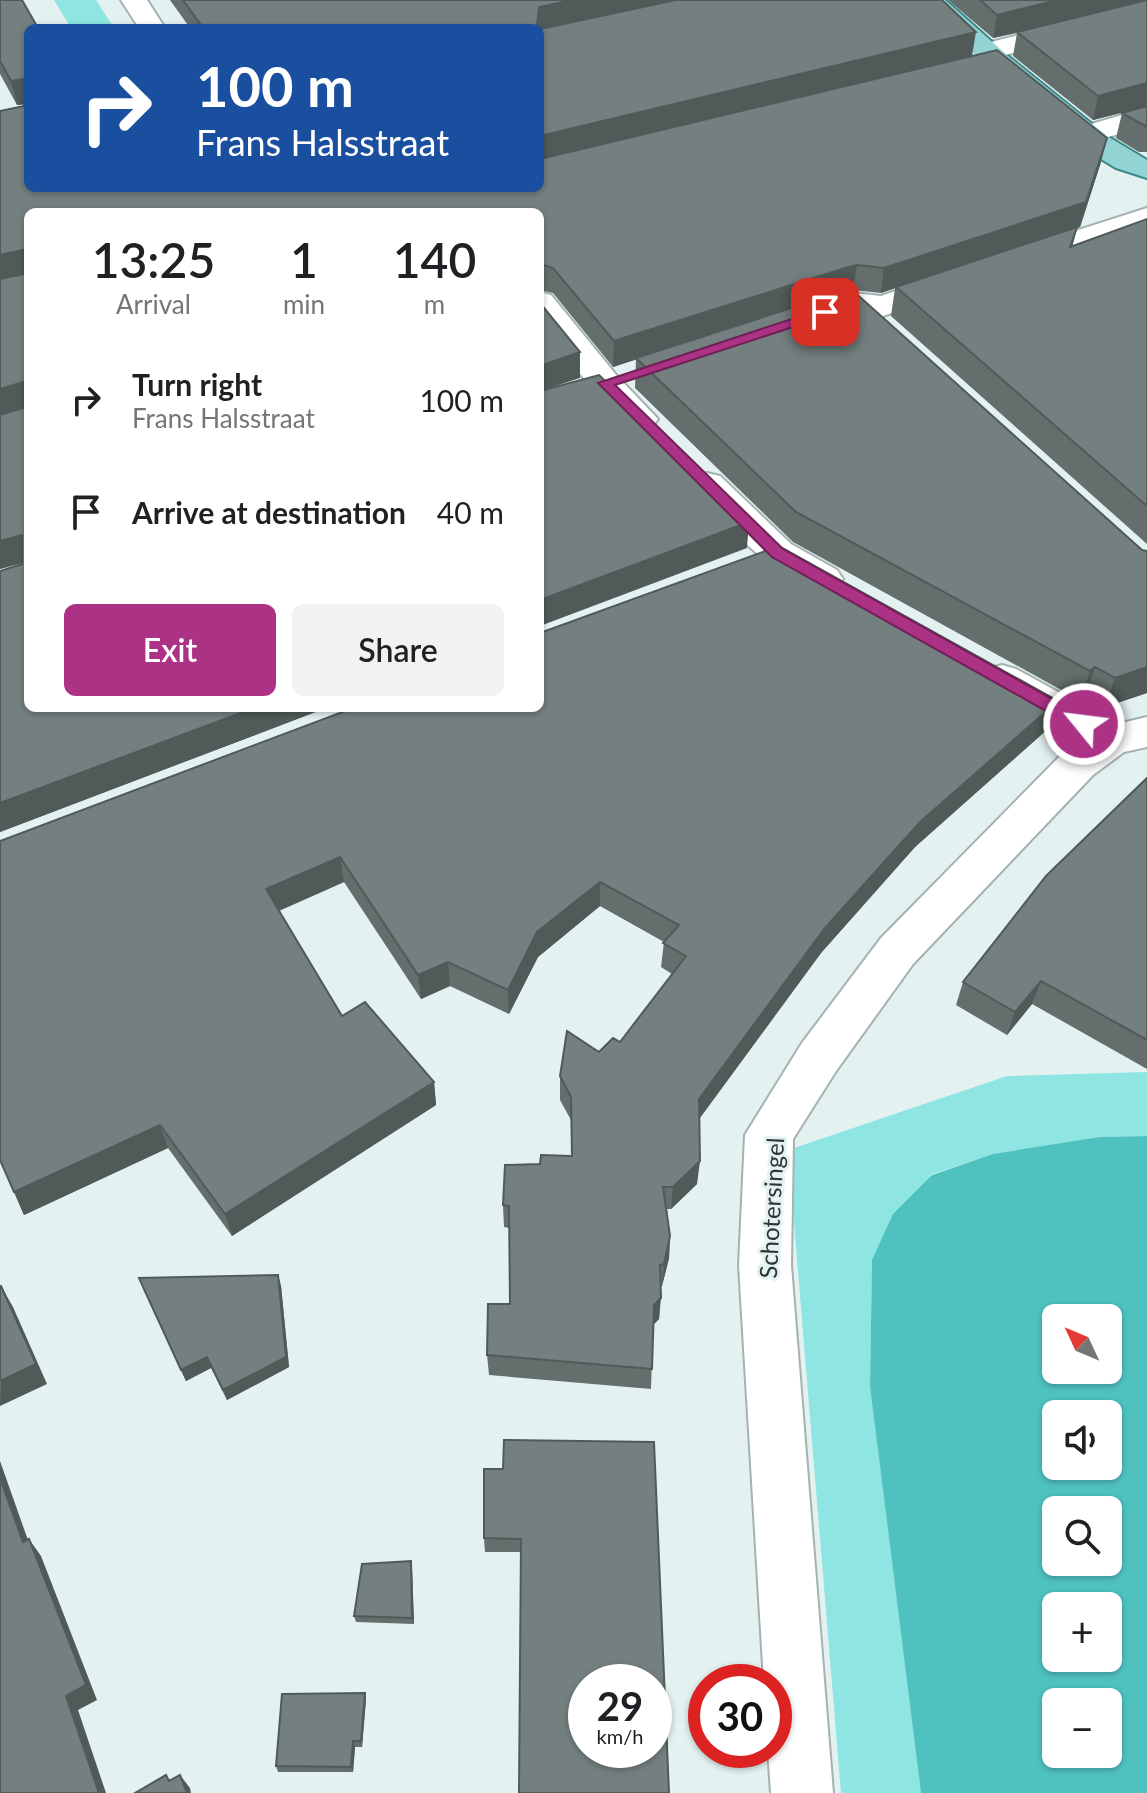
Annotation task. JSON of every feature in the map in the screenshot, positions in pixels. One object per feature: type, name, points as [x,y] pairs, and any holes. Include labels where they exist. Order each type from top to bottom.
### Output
[{"type":"main road","points":[[930,0],[983,61],[1135,167],[1147,169]]},
{"type":"street","points":[[134,0],[149,24]]},
{"type":"street","points":[[983,61],[1147,8],[1141,0]]},
{"type":"street","points":[[1087,134],[1147,117]]},
{"type":"street","points":[[780,327],[853,303],[883,306],[1147,217]]},
{"type":"street","points":[[853,303],[888,334]]},
{"type":"street","points":[[544,307],[606,383],[675,452],[763,559],[847,592]]},
{"type":"street","points":[[973,662],[1129,736]]},
{"type":"street","name":"Schotersingel","points":[[802,1793],[765,1265],[769,1135],[819,1057],[897,951],[1078,764],[1129,736]]},
{"type":"shaded area","points":[[54,0],[96,0],[111,24],[69,24]]},
{"type":"shaded area","points":[[1147,1072],[1147,1136],[1099,1137],[994,1154],[932,1174],[872,1260],[870,1387],[921,1793],[841,1793],[788,1150],[1007,1076]]},
{"type":"shaded area","points":[[1147,1136],[1147,1793],[921,1793],[870,1387],[872,1260],[893,1214],[932,1175],[993,1154],[1099,1137]]},
{"type":"building","points":[[0,0],[22,0],[36,24],[24,24],[24,79],[11,81],[0,61]]},
{"type":"building","points":[[183,0],[573,0],[539,7],[537,24],[200,24]]},
{"type":"building","points":[[676,0],[942,0],[976,32],[544,135],[544,28]]},
{"type":"building","points":[[980,0],[1058,0],[997,15]]},
{"type":"building","points":[[1147,0],[1147,83],[1098,96],[1017,32]]},
{"type":"building","points":[[997,50],[1107,138],[1086,202],[884,268],[857,265],[845,268],[614,341],[553,268],[544,265],[544,208],[24,208],[24,274],[23,250],[0,255],[0,111],[24,106],[24,192],[544,192],[544,158]]},
{"type":"building","points":[[1147,106],[1147,127],[1122,113]]},
{"type":"building","points":[[1147,219],[1147,506],[896,287],[1077,227],[1070,247]]},
{"type":"building","points":[[24,274],[24,712],[243,712],[0,803],[0,571],[22,564],[22,535],[0,541],[0,415],[23,408],[23,382],[0,389],[0,279]]},
{"type":"building","points":[[851,289],[1142,550],[1147,551],[1147,667],[1115,678],[1095,667],[1090,671],[796,512],[636,358]]},
{"type":"building","points":[[544,308],[580,352],[544,365]]},
{"type":"building","points":[[599,375],[749,522],[544,599],[544,390]]},
{"type":"building","points":[[779,546],[1058,701],[920,822],[825,928],[699,1099],[700,1161],[673,1187],[663,1187],[670,1236],[664,1264],[660,1265],[661,1298],[654,1305],[652,1369],[487,1355],[488,1304],[510,1304],[509,1206],[503,1205],[505,1165],[540,1164],[541,1155],[572,1156],[571,1097],[560,1076],[567,1031],[599,1052],[613,1038],[620,1042],[686,956],[663,943],[679,925],[600,882],[537,932],[508,990],[448,962],[418,975],[340,857],[266,889],[342,1016],[365,1002],[434,1082],[225,1214],[160,1125],[14,1192],[0,1160],[0,841],[342,712],[544,712],[544,632]]},
{"type":"building","points":[[1147,778],[1147,1040],[1041,981],[1015,1012],[963,982],[1046,876]]},
{"type":"building","points":[[278,1275],[286,1357],[223,1390],[207,1357],[181,1370],[139,1278]]},
{"type":"building","points":[[0,1286],[36,1364],[0,1381]]},
{"type":"building","points":[[504,1440],[654,1442],[663,1664],[568,1664],[568,1768],[668,1768],[669,1793],[519,1793],[521,1539],[484,1538],[484,1469],[503,1469]]},
{"type":"building","points":[[0,1478],[23,1542],[29,1539],[86,1685],[66,1696],[99,1793],[0,1793]]},
{"type":"building","points":[[411,1561],[412,1618],[354,1616],[362,1564]]},
{"type":"building","points":[[365,1693],[361,1741],[353,1741],[351,1767],[276,1766],[282,1694]]},
{"type":"building","points":[[166,1775],[169,1781],[180,1775],[187,1793],[135,1793]]},
{"type":"route","points":[[825,312],[605,383],[778,553],[1084,724]]}]
